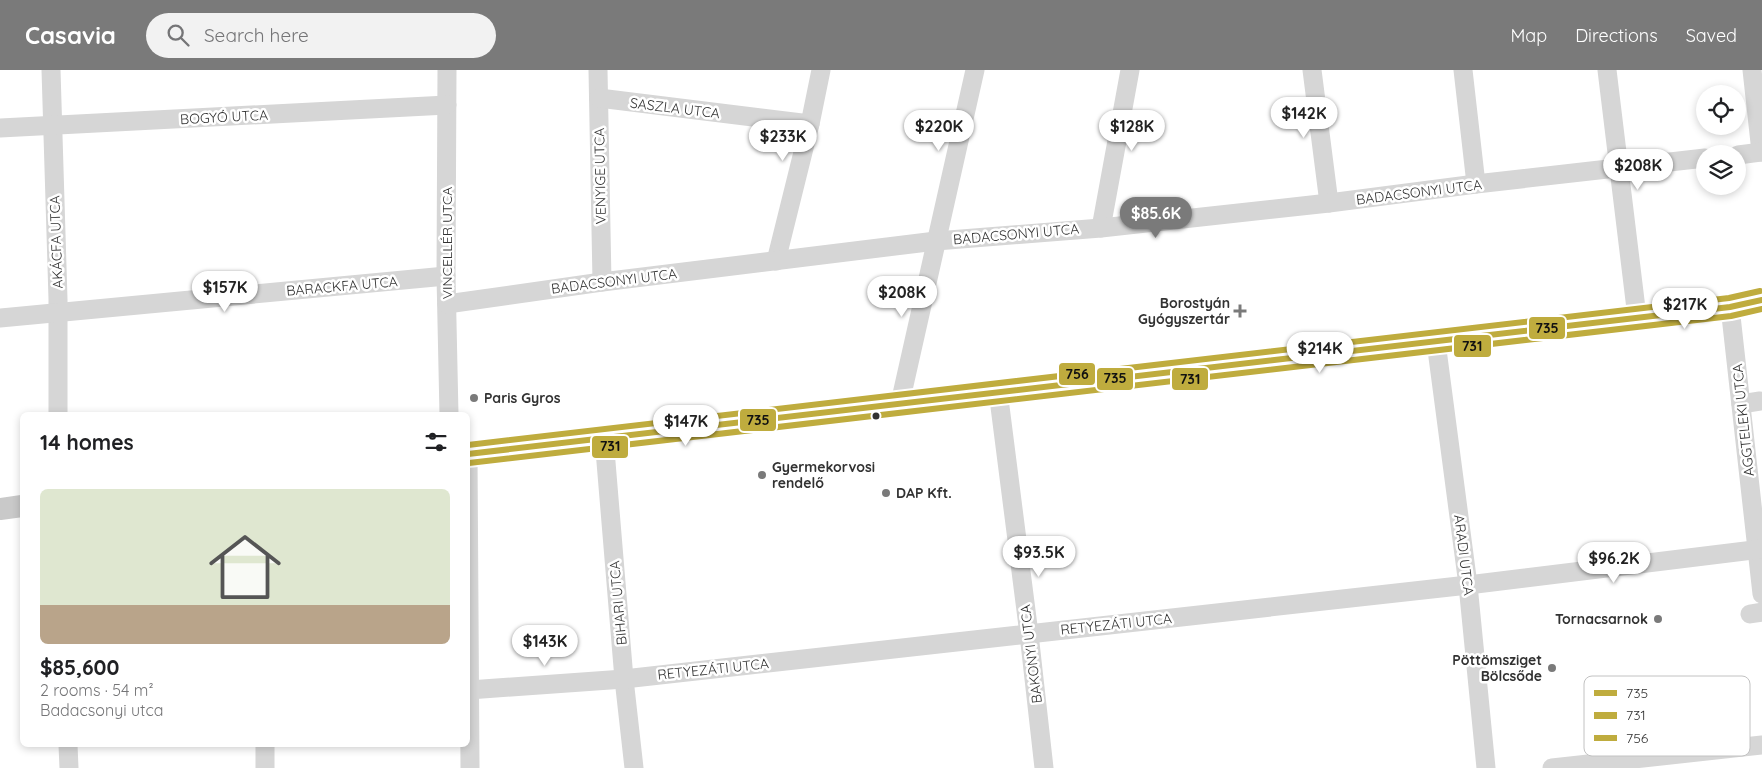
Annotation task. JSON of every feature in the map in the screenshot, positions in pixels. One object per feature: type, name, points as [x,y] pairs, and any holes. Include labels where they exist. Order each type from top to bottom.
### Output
[{"type":"main road","points":[[470,454],[1759,303]]},
{"type":"main road","points":[[0,509],[20,506]]},
{"type":"street","name":"AKÁCFA UTCA","points":[[51,70],[58,312],[58,412]]},
{"type":"street","name":"VINCELLÉR UTCA","points":[[447,70],[446,276],[449,412]]},
{"type":"street","name":"VENYIGE UTCA","points":[[598,70],[602,282]]},
{"type":"street","points":[[776,261],[810,124],[821,70]]},
{"type":"street","points":[[900,403],[975,70]]},
{"type":"street","points":[[1101,228],[1134,70]]},
{"type":"street","points":[[1312,70],[1329,203]]},
{"type":"street","points":[[1463,70],[1476,184]]},
{"type":"street","points":[[1607,70],[1637,317]]},
{"type":"street","points":[[1746,154],[1761,152],[1752,70]]},
{"type":"street","name":"SASZLA UTCA","points":[[599,98],[810,124]]},
{"type":"street","name":"BOGYÓ UTCA","points":[[0,128],[447,105]]},
{"type":"street","name":"BADACSONYI UTCA","points":[[447,304],[602,282],[936,241],[1101,228],[1696,159]]},
{"type":"street","name":"BARACKFA UTCA","points":[[0,318],[446,276]]},
{"type":"street","name":"AGGTELEKI UTCA","points":[[1730,307],[1759,549],[1762,594]]},
{"type":"street","name":"ARADI UTCA","points":[[1436,342],[1468,585],[1486,768]]},
{"type":"street","name":"BAKONYI UTCA","points":[[998,391],[1044,768]]},
{"type":"street","points":[[1741,404],[1760,401]]},
{"type":"street","name":"BIHARI UTCA","points":[[604,438],[624,678],[634,768]]},
{"type":"street","name":"RETYEZÁTI UTCA","points":[[470,690],[624,678],[1468,585],[1691,564],[1759,549]]},
{"type":"street","points":[[68,747],[69,768]]},
{"type":"street","points":[[266,747],[266,768]]},
{"type":"street","points":[[470,747],[470,768]]},
{"type":"street","points":[[1552,768],[1662,756]]},
{"type":"transit line","name":"756","points":[[470,445],[1729,298],[1760,291]]},
{"type":"transit line","name":"735","points":[[470,454],[1730,307],[1762,300]]},
{"type":"transit line","name":"731","points":[[470,463],[1731,316],[1762,309]]},
{"type":"place","name":"Borostyán Gyógyszertár","points":[[1240,311]]},
{"type":"place","name":"Paris Gyros","points":[[474,398]]},
{"type":"place","name":"Gyermekorvosi rendelő","points":[[762,475]]},
{"type":"place","name":"DAP Kft.","points":[[886,493]]},
{"type":"place","name":"Tornacsarnok","points":[[1658,619]]},
{"type":"place","name":"Pöttömsziget Bölcsőde","points":[[1552,668]]}]
